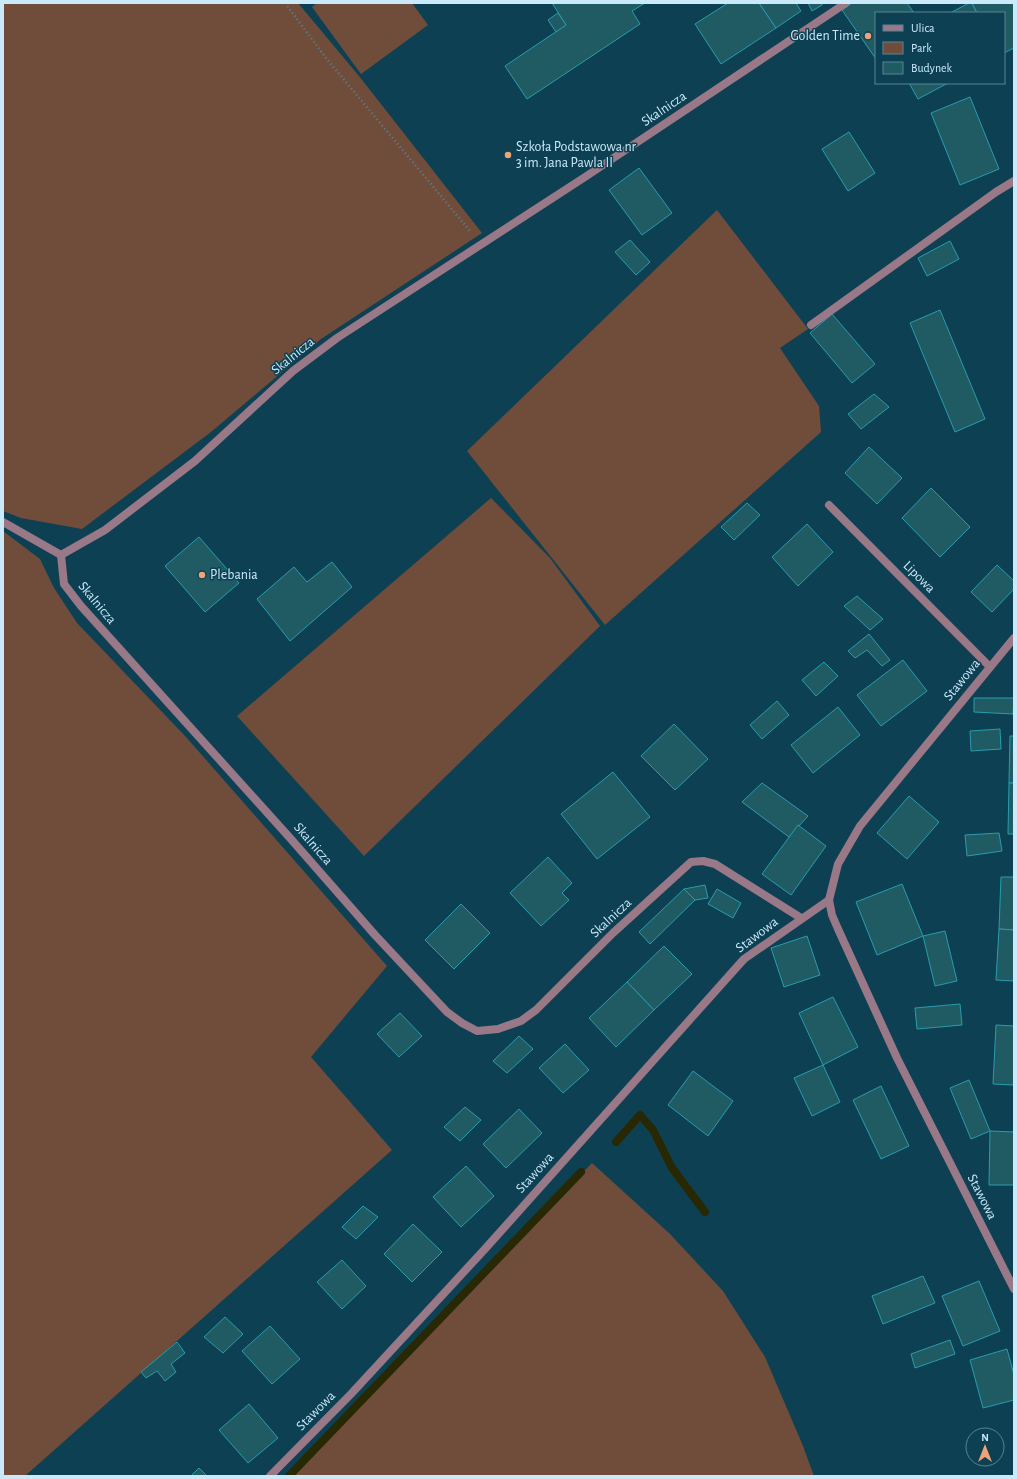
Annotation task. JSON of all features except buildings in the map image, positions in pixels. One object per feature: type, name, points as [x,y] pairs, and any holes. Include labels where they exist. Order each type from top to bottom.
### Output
[{"type":"street","name":"Skalnicza","points":[[801,918],[715,864],[703,861],[691,862],[613,933],[536,1010],[522,1020],[498,1029],[477,1031],[462,1023],[447,1012],[380,941],[290,838],[81,606],[64,584],[61,555],[105,530],[195,460],[293,371],[337,338],[482,245],[846,3]]},
{"type":"street","points":[[811,324],[996,192],[1014,181]]},
{"type":"street","name":"Lipowa","points":[[829,506],[990,667]]},
{"type":"street","points":[[3,522],[61,555]]},
{"type":"street","name":"Stawowa","points":[[1014,638],[860,826],[838,864],[829,900],[832,915],[838,929],[897,1058],[1014,1289]]},
{"type":"street","name":"Stawowa","points":[[270,1476],[351,1394],[484,1250],[744,959],[829,900]]},
{"type":"path","points":[[285,3],[326,58],[482,245]]},
{"type":"green space","points":[[3,3],[298,3],[359,76],[482,233],[321,339],[211,432],[82,529],[21,518],[3,511]]},
{"type":"green space","points":[[317,3],[412,3],[428,25],[361,74],[312,7]]},
{"type":"green space","points":[[717,210],[808,329],[780,348],[819,406],[821,432],[605,625],[467,451]]},
{"type":"green space","points":[[491,498],[550,558],[600,626],[364,856],[237,716]]},
{"type":"green space","points":[[3,531],[40,559],[54,588],[77,623],[186,737],[387,966],[311,1057],[392,1150],[25,1476],[3,1476]]},
{"type":"green space","points":[[592,1163],[670,1234],[723,1291],[765,1357],[803,1446],[814,1476],[290,1476]]},
{"type":"waterway","points":[[616,1142],[640,1115],[653,1130],[672,1168],[705,1212]]},
{"type":"waterway","points":[[289,1476],[581,1172]]},
{"type":"place","name":"Golden Time","points":[[868,36]]},
{"type":"place","name":"Szkoła Podstawowa nr 3 im. Jana Pawla II","points":[[508,155]]},
{"type":"place","name":"Plebania","points":[[202,575]]}]
